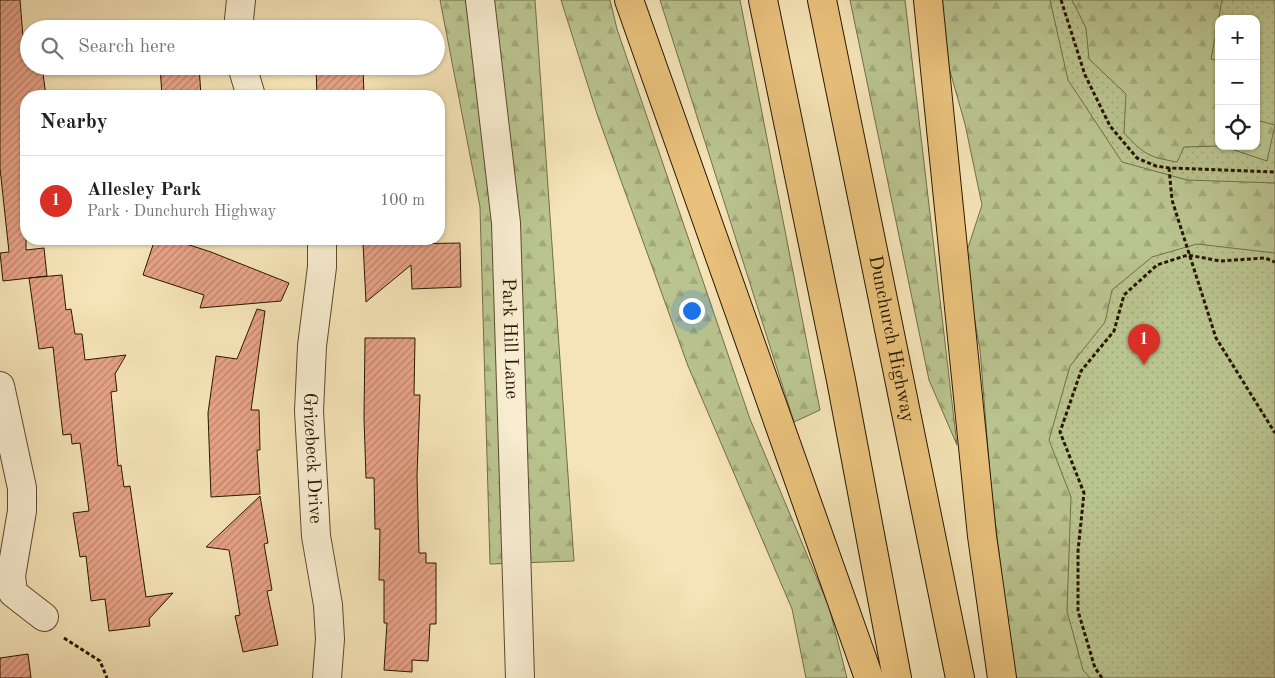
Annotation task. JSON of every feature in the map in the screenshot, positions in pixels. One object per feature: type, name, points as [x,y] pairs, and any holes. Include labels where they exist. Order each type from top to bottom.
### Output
[{"type":"highway","points":[[629,0],[869,678]]},
{"type":"highway","points":[[763,0],[841,380],[897,678]]},
{"type":"highway","name":"Dunchurch Highway","points":[[822,0],[960,678]]},
{"type":"highway","points":[[928,0],[982,536],[1002,678]]},
{"type":"street","points":[[239,20],[241,0]]},
{"type":"street","name":"Park Hill Lane","points":[[480,0],[506,223],[520,678]]},
{"type":"street","points":[[245,75],[249,90]]},
{"type":"street","name":"Grizebeck Drive","points":[[322,245],[322,267],[312,346],[308,411],[316,536],[328,605],[330,639],[327,678]]},
{"type":"street","points":[[0,386],[22,488],[22,511],[5,583],[13,593],[44,617]]},
{"type":"path","points":[[1062,0],[1085,75],[1110,126],[1137,158],[1156,166],[1169,168],[1275,172]]},
{"type":"path","points":[[1169,168],[1172,200],[1216,338],[1275,433]]},
{"type":"path","points":[[1102,678],[1095,668],[1078,611],[1078,551],[1084,493],[1060,432],[1081,371],[1114,331],[1124,295],[1157,265],[1188,255],[1220,261],[1265,258],[1275,262]]},
{"type":"path","points":[[44,617],[63,638],[100,661],[108,678]]},
{"type":"green space","points":[[440,0],[535,0],[574,561],[490,564],[480,207]]},
{"type":"green space","points":[[561,0],[610,0],[617,29],[750,419],[829,607],[847,678],[806,678],[792,609],[688,366],[597,114]]},
{"type":"green space","points":[[660,0],[740,0],[820,410],[794,422]]},
{"type":"green space","points":[[850,0],[905,0],[957,445],[929,380]]},
{"type":"green space","points":[[941,0],[1050,0],[1068,80],[1122,162],[1187,180],[1275,183],[1275,253],[1197,244],[1152,257],[1112,290],[1105,322],[1070,366],[1049,440],[1071,497],[1067,611],[1083,670],[1090,678],[1014,678],[991,486],[980,350],[964,260],[982,205],[965,124],[946,57]]},
{"type":"green space","points":[[980,0],[1275,0],[1275,678],[1046,678]]},
{"type":"green space","points":[[1072,0],[1222,0],[1219,15],[1215,15],[1215,38],[1211,59],[1215,60],[1215,146],[1184,147],[1177,162],[1147,154],[1131,140],[1124,133],[1126,94],[1089,59],[1086,28]]},
{"type":"green space","points":[[1260,121],[1275,125],[1267,161],[1234,150],[1260,150]]},
{"type":"building","points":[[0,0],[20,0],[22,20],[20,20],[20,75],[43,75],[45,90],[20,90],[20,245],[26,245],[26,250],[44,248],[47,276],[3,281],[0,253],[9,252],[0,168]]},
{"type":"building","points":[[161,75],[200,75],[201,90],[162,90]]},
{"type":"building","points":[[316,75],[363,75],[364,90],[317,90]]},
{"type":"building","points":[[445,243],[460,243],[461,287],[412,289],[411,265],[366,302],[363,245],[445,245]]},
{"type":"building","points":[[153,245],[189,245],[289,283],[281,301],[200,308],[204,295],[143,275]]},
{"type":"building","points":[[62,275],[66,310],[71,309],[75,334],[82,334],[85,360],[126,355],[115,374],[117,391],[111,392],[118,466],[121,465],[124,487],[130,486],[146,597],[173,593],[149,619],[150,626],[109,631],[105,599],[91,601],[86,556],[80,557],[73,513],[89,511],[80,443],[72,444],[71,434],[63,435],[53,347],[39,349],[29,278]]},
{"type":"building","points":[[257,309],[265,311],[251,410],[259,410],[260,450],[257,450],[260,494],[211,497],[208,413],[216,356],[237,359]]},
{"type":"building","points":[[365,338],[415,338],[414,395],[420,395],[417,476],[419,553],[426,553],[426,563],[436,563],[436,624],[430,624],[428,661],[412,660],[412,672],[384,670],[387,623],[384,623],[384,580],[379,580],[380,529],[375,529],[374,478],[366,478],[364,418]]},
{"type":"building","points":[[260,496],[268,543],[264,544],[272,590],[267,591],[278,645],[243,652],[235,616],[240,615],[229,550],[206,547]]},
{"type":"building","points":[[28,654],[31,678],[0,678],[0,658]]},
{"type":"place","name":"Allesley Park","points":[[1144,365]]}]
